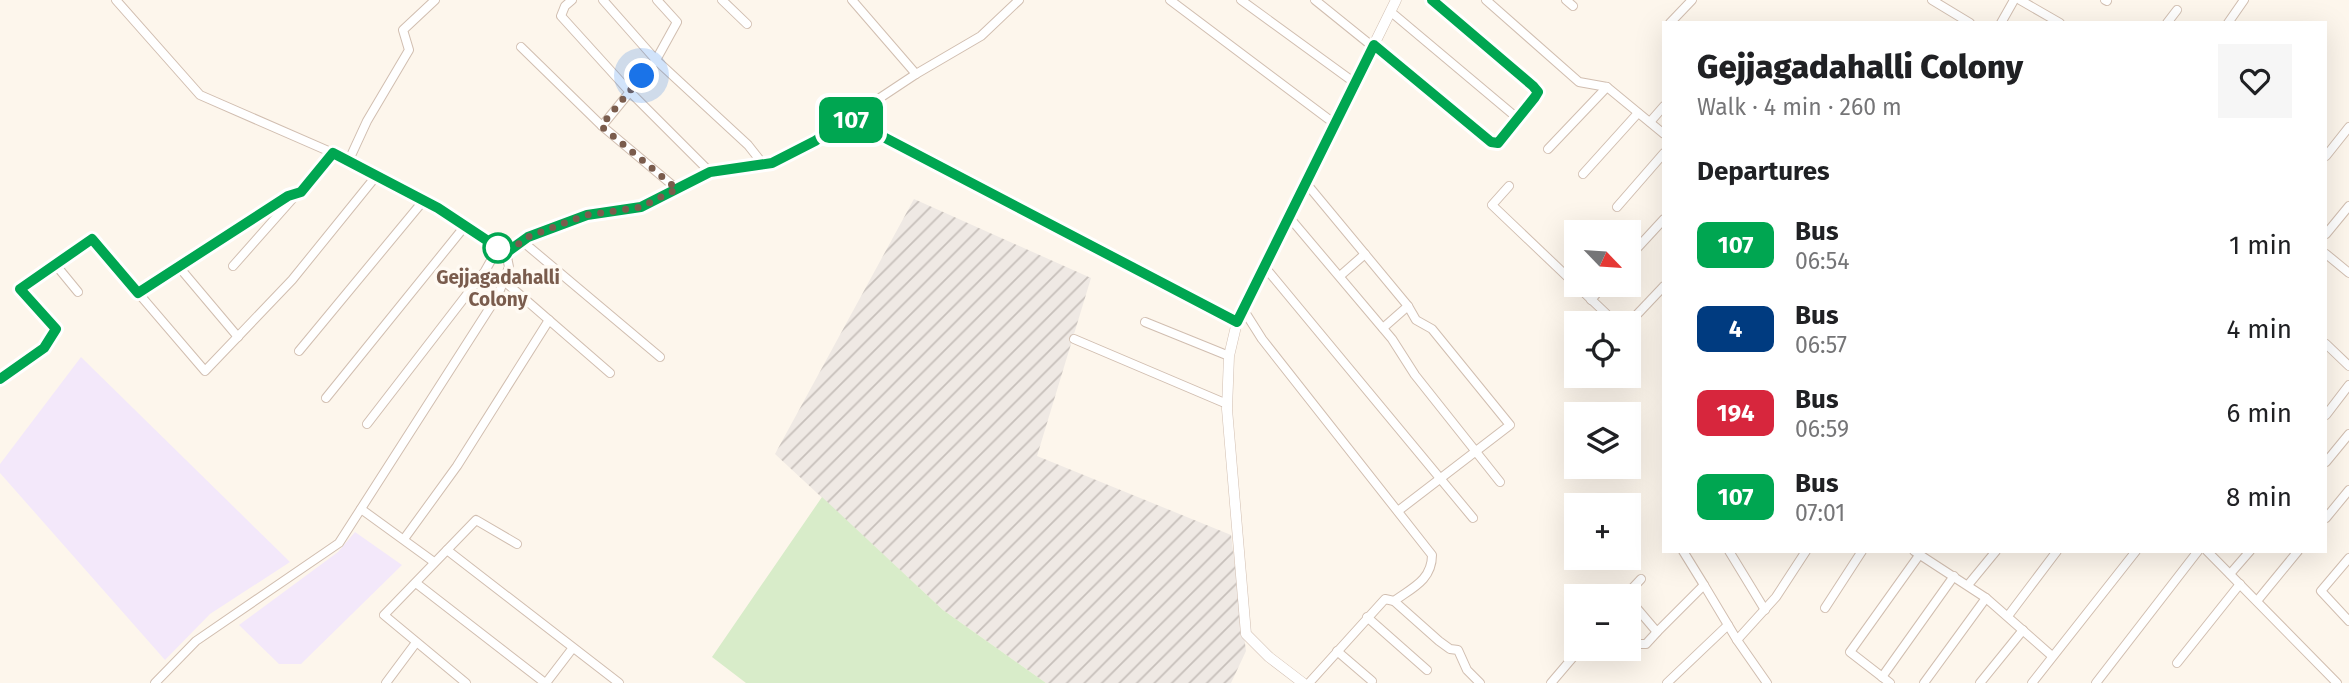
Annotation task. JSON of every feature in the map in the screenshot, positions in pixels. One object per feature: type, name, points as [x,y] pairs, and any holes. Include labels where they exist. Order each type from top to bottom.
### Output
[{"type":"street","points":[[116,0],[200,95],[349,160],[424,201],[502,250],[509,267],[498,295],[339,543],[196,641],[155,683]]},
{"type":"street","points":[[349,160],[367,121],[409,50],[403,30],[435,0]]},
{"type":"street","points":[[572,0],[565,6],[561,16],[628,91],[710,172]]},
{"type":"street","points":[[603,0],[656,60],[748,145],[763,164]]},
{"type":"street","points":[[601,126],[656,60],[677,22],[657,0]]},
{"type":"street","points":[[722,0],[747,24]]},
{"type":"street","points":[[852,0],[916,74]]},
{"type":"street","points":[[367,424],[502,250],[587,215],[641,207],[710,172],[763,164],[815,141],[916,74],[982,36],[1019,0]]},
{"type":"street","points":[[1170,0],[1335,124]]},
{"type":"street","points":[[1241,0],[1355,83]]},
{"type":"street","points":[[1315,0],[1491,142],[1498,143],[1538,92],[1432,0]]},
{"type":"street","points":[[1486,0],[1579,82],[1607,87],[1662,132]]},
{"type":"street","points":[[1672,21],[1692,0]]},
{"type":"street","points":[[1932,0],[1967,21]]},
{"type":"street","points":[[2002,21],[2014,0]]},
{"type":"street","points":[[2020,0],[2057,21]]},
{"type":"street","points":[[2233,21],[2244,0]]},
{"type":"street","points":[[1303,683],[1269,657],[1246,634],[1227,404],[1228,356],[1237,322],[1393,4],[1516,117]]},
{"type":"street","points":[[2169,21],[2177,10]]},
{"type":"street","points":[[521,47],[601,126],[677,189]]},
{"type":"street","points":[[1548,149],[1607,87]]},
{"type":"street","points":[[1650,122],[1662,108]]},
{"type":"street","points":[[1583,174],[1638,113]]},
{"type":"street","points":[[849,119],[1237,322]]},
{"type":"street","points":[[2327,155],[2349,127]]},
{"type":"street","points":[[233,266],[333,153]]},
{"type":"street","points":[[1617,207],[1662,155]]},
{"type":"street","points":[[0,379],[44,348],[56,329],[20,289],[92,239],[205,371],[292,280],[377,175]]},
{"type":"street","points":[[1306,183],[1408,306],[1416,320],[1432,329],[1510,425],[1398,511]]},
{"type":"street","points":[[1509,186],[1492,205],[1602,311]]},
{"type":"street","points":[[138,293],[288,196],[301,192]]},
{"type":"street","points":[[299,351],[424,201]]},
{"type":"street","points":[[2327,233],[2349,206]]},
{"type":"street","points":[[1289,217],[1383,328],[1415,375],[1500,482]]},
{"type":"street","points":[[1642,243],[1662,221]]},
{"type":"street","points":[[326,398],[466,226]]},
{"type":"street","points":[[523,241],[660,357]]},
{"type":"street","points":[[1340,276],[1365,254]]},
{"type":"street","points":[[2327,255],[2349,273]]},
{"type":"street","points":[[55,264],[78,292]]},
{"type":"street","points":[[1264,266],[1473,518]]},
{"type":"street","points":[[180,267],[238,337]]},
{"type":"street","points":[[504,281],[610,373]]},
{"type":"street","points":[[1640,311],[1662,288]]},
{"type":"street","points":[[1383,328],[1408,306]]},
{"type":"street","points":[[1243,309],[1262,339],[1432,555],[1432,568],[1426,578],[1394,601]]},
{"type":"street","points":[[404,539],[457,466],[549,320]]},
{"type":"street","points":[[1145,322],[1228,356]]},
{"type":"street","points":[[1074,339],[1227,404]]},
{"type":"street","points":[[2327,345],[2349,366]]},
{"type":"street","points":[[2327,411],[2349,385]]},
{"type":"street","points":[[2327,461],[2349,434]]},
{"type":"street","points":[[2327,517],[2349,490]]},
{"type":"street","points":[[361,509],[434,562]]},
{"type":"street","points":[[466,683],[415,644],[384,615],[476,520],[517,544]]},
{"type":"street","points":[[447,550],[619,683]]},
{"type":"street","points":[[1684,553],[1737,640],[1767,683]]},
{"type":"street","points":[[1730,553],[1765,610]]},
{"type":"street","points":[[1737,640],[1765,610],[1805,553]]},
{"type":"street","points":[[1825,608],[1861,553]]},
{"type":"street","points":[[1954,576],[1886,680],[1850,652],[1917,553],[1954,576],[1968,585],[1986,598],[2052,656]]},
{"type":"street","points":[[1968,585],[1994,553]]},
{"type":"street","points":[[2008,616],[2055,553]]},
{"type":"street","points":[[2032,683],[2134,553]]},
{"type":"street","points":[[2096,683],[2196,553]]},
{"type":"street","points":[[2209,553],[2337,683]]},
{"type":"street","points":[[2230,574],[2248,553]]},
{"type":"street","points":[[2257,601],[2296,553]]},
{"type":"street","points":[[2349,558],[2321,591],[2349,621]]},
{"type":"street","points":[[2342,566],[2349,573]]},
{"type":"street","points":[[1637,584],[1641,579]]},
{"type":"street","points":[[416,583],[546,683],[572,649]]},
{"type":"street","points":[[2177,663],[2240,584]]},
{"type":"street","points":[[1641,644],[1646,644],[1704,585]]},
{"type":"street","points":[[1924,683],[1986,598]]},
{"type":"street","points":[[1309,683],[1385,599],[1394,601],[1450,649],[1458,650],[1467,670],[1480,683]]},
{"type":"street","points":[[1641,613],[1657,632]]},
{"type":"street","points":[[1367,617],[1427,670]]},
{"type":"street","points":[[1667,683],[1728,625]]},
{"type":"street","points":[[1980,683],[2023,630]]},
{"type":"street","points":[[386,683],[415,644]]},
{"type":"street","points":[[1338,651],[1371,681]]},
{"type":"street","points":[[1551,683],[1570,661]]},
{"type":"shaded area","points":[[914,199],[1091,278],[1037,456],[1231,535],[1246,651],[1231,683],[1046,683],[943,610],[775,454]]},
{"type":"shaded area","points":[[81,357],[290,562],[210,614],[165,660],[0,473],[0,464]]},
{"type":"shaded area","points":[[355,532],[402,565],[301,664],[279,664],[239,625],[338,552]]},
{"type":"green space","points":[[822,497],[943,610],[1046,683],[746,683],[712,657]]},
{"type":"bus line","name":"107","points":[[0,379],[44,348],[56,329],[20,289],[92,239],[138,293],[288,196],[301,192],[333,153],[438,208],[506,253],[528,237],[587,215],[641,207],[710,172],[772,163],[815,141],[849,119],[1237,322],[1374,45],[1491,142],[1498,143],[1516,117],[1535,97],[1538,92],[1533,86],[1432,0]]},
{"type":"place","name":"Gejjagadahalli Colony","points":[[498,248]]},
{"type":"route","points":[[498,248],[506,253],[528,237],[567,222],[587,215],[641,207],[677,189],[601,126],[642,76]]}]
